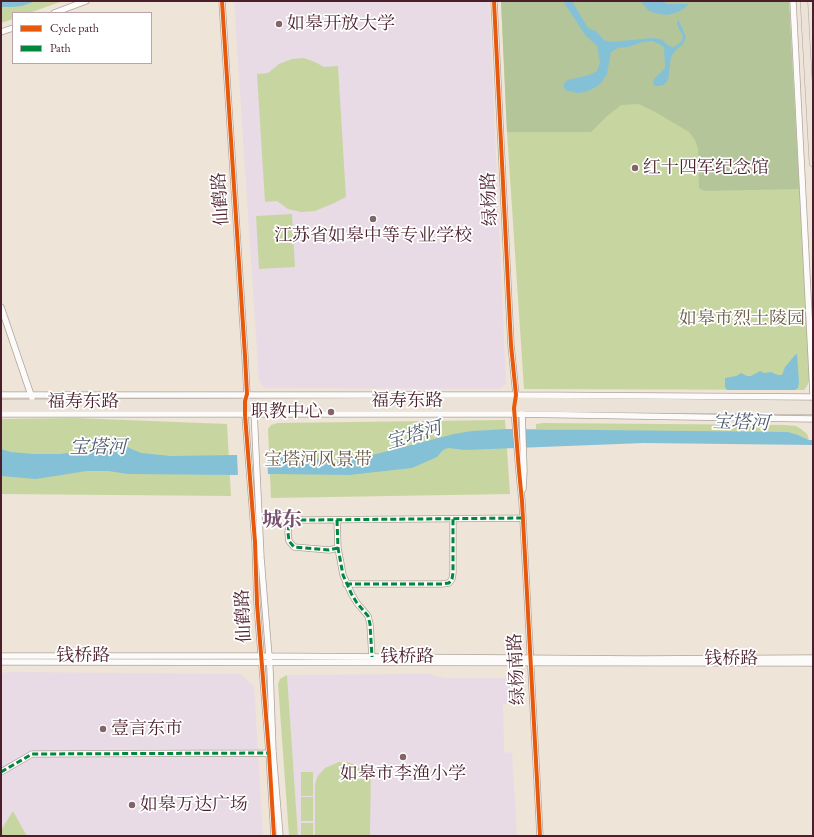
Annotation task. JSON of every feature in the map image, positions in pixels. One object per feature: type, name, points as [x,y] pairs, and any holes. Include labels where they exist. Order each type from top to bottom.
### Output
[{"type":"main road","points":[[804,1],[813,163]]},
{"type":"main road","name":"福寿东路","points":[[1,402],[32,405]]},
{"type":"main road","name":"福寿东路","points":[[1,408],[32,405],[246,404],[253,408],[813,404]]},
{"type":"main road","name":"福寿东路","points":[[518,406],[813,411]]},
{"type":"street","points":[[57,12],[86,1]]},
{"type":"street","name":"仙鹤路","points":[[222,1],[250,491],[255,542],[260,659],[269,753],[274,836]]},
{"type":"street","name":"绿杨路","points":[[494,1],[511,345],[518,406]]},
{"type":"street","points":[[518,406],[813,396],[793,1]]},
{"type":"street","points":[[1,32],[12,28]]},
{"type":"street","points":[[1,307],[32,405]]},
{"type":"street","points":[[1,395],[32,405]]},
{"type":"street","points":[[246,404],[253,408]]},
{"type":"street","points":[[1,414],[32,405],[246,404],[518,406],[813,419]]},
{"type":"street","name":"绿杨南路","points":[[518,406],[523,421],[522,501],[540,836]]},
{"type":"street","name":"绿杨南路","points":[[518,406],[515,422],[522,471]]},
{"type":"street","name":"仙鹤路","points":[[253,408],[261,558],[269,659],[273,752],[280,836]]},
{"type":"street","points":[[346,584],[449,583],[454,573],[453,518]]},
{"type":"street","points":[[338,548],[328,550],[294,548],[289,541],[289,525],[297,520],[523,518]]},
{"type":"street","points":[[337,520],[338,548],[343,575],[346,584],[357,603],[368,616],[370,624],[372,657]]},
{"type":"street","name":"钱桥路","points":[[1,656],[531,660],[813,658]]},
{"type":"street","name":"钱桥路","points":[[269,659],[372,657],[813,664]]},
{"type":"street","name":"钱桥路","points":[[1,662],[260,659]]},
{"type":"street","points":[[1,772],[32,754],[269,753]]},
{"type":"shaded area","name":"江苏省如皋中等专业学校","points":[[234,1],[489,1],[506,384],[499,389],[265,388],[259,381]]},
{"type":"shaded area","points":[[1,673],[240,674],[254,686],[263,836],[27,836],[13,811],[1,830]]},
{"type":"shaded area","name":"如皋市李渔小学","points":[[428,674],[445,678],[507,678],[514,680],[514,704],[503,704],[504,752],[512,753],[517,836],[298,836],[287,675]]},
{"type":"green space","points":[[1,1],[63,1],[32,12],[12,12],[12,19],[1,23]]},
{"type":"green space","name":"如皋市烈士陵园","points":[[501,1],[789,1],[810,379],[804,390],[524,389],[507,132]]},
{"type":"green space","points":[[501,1],[789,1],[799,189],[704,191],[699,188],[698,149],[695,140],[689,132],[639,104],[621,105],[591,132],[507,132]]},
{"type":"green space","points":[[304,58],[324,67],[338,66],[346,197],[315,211],[301,212],[288,209],[277,201],[265,202],[257,74],[268,73],[279,64],[292,59]]},
{"type":"green space","points":[[292,214],[295,267],[259,269],[256,216]]},
{"type":"green space","name":"宝塔河风景带","points":[[75,418],[227,424],[231,496],[1,494],[1,419]]},
{"type":"green space","name":"宝塔河风景带","points":[[505,420],[510,494],[271,498],[268,429],[271,425],[278,423]]},
{"type":"green space","points":[[536,424],[784,425],[796,426],[801,429],[807,434],[809,440],[798,435],[536,429]]},
{"type":"green space","points":[[287,675],[298,836],[289,836],[278,684],[280,679]]},
{"type":"green space","points":[[339,762],[353,764],[359,767],[364,773],[364,766],[371,766],[370,836],[315,836],[315,785],[317,777],[325,768]]},
{"type":"green space","points":[[301,772],[313,772],[313,796],[301,796]]},
{"type":"green space","points":[[301,797],[313,797],[313,821],[301,821]]},
{"type":"green space","points":[[13,811],[27,836],[1,836],[1,830]]},
{"type":"green space","points":[[301,823],[313,823],[313,836],[301,836]]},
{"type":"water","points":[[1,1],[36,1],[22,6],[1,7]]},
{"type":"water","points":[[563,1],[572,1],[588,28],[596,31],[604,40],[611,42],[651,38],[661,39],[669,46],[674,47],[681,42],[683,36],[677,25],[677,21],[679,21],[686,37],[683,44],[671,57],[668,80],[664,85],[654,86],[654,79],[665,68],[664,47],[653,41],[618,48],[611,52],[607,74],[602,82],[596,87],[586,92],[577,93],[565,90],[563,86],[565,82],[597,71],[600,62],[597,46],[585,35]]},
{"type":"water","points":[[640,1],[665,1],[665,4],[689,4],[678,12],[668,15],[649,11]]},
{"type":"water","points":[[797,354],[799,382],[798,388],[795,390],[727,390],[725,387],[725,378],[736,376],[741,373],[751,376],[760,371],[764,373],[771,372],[782,375],[785,367]]},
{"type":"water","name":"宝塔河","points":[[506,429],[788,432],[809,440],[813,440],[813,445],[644,443],[465,450],[448,448],[443,450],[437,457],[412,468],[349,475],[128,474],[108,471],[87,471],[36,479],[1,476],[1,449],[11,452],[33,454],[60,454],[111,447],[127,447],[141,453],[171,456],[299,454],[327,461],[349,461],[454,434],[472,431]]},
{"type":"pier","points":[[267,453],[268,476],[238,477],[237,454]]},
{"type":"marked path","points":[[338,548],[329,550],[294,547],[289,541],[289,525],[297,520],[523,518]]},
{"type":"marked path","points":[[346,584],[449,583],[452,579],[453,573],[453,519]]},
{"type":"marked path","points":[[337,520],[338,548],[343,575],[352,595],[368,616],[370,624],[372,657]]},
{"type":"marked path","points":[[1,772],[32,754],[269,753]]},
{"type":"cycle path","points":[[222,1],[245,356],[247,394],[245,401],[245,415],[255,542],[257,604],[274,836]]},
{"type":"cycle path","points":[[494,1],[511,345],[516,395],[514,408],[522,501],[540,836]]},
{"type":"place","name":"如皋开放大学","points":[[279,24]]},
{"type":"place","name":"红十四军纪念馆","points":[[635,168]]},
{"type":"place","name":"江苏省如皋中等专业学校","points":[[373,219]]},
{"type":"place","name":"职教中心","points":[[331,412]]},
{"type":"place","name":"壹言东市","points":[[103,729]]},
{"type":"place","name":"如皋市李渔小学","points":[[403,757]]},
{"type":"place","name":"如皋万达广场","points":[[132,805]]},
{"type":"district","name":"城东","points":[[282,521]]}]
